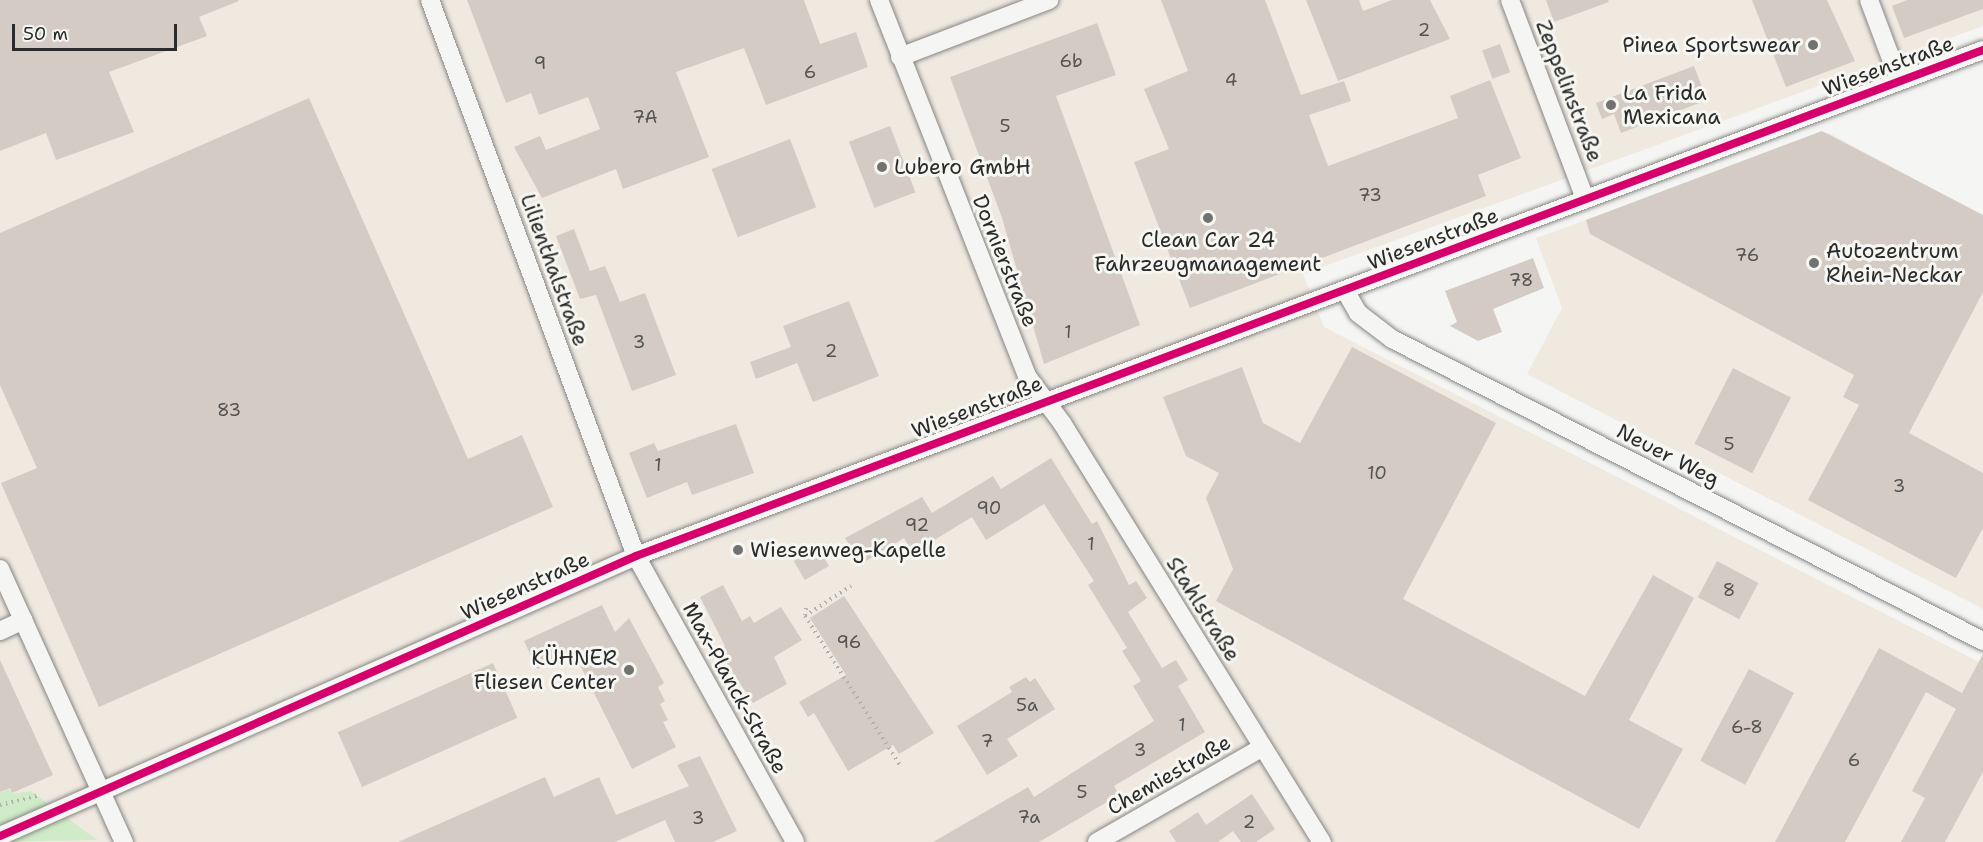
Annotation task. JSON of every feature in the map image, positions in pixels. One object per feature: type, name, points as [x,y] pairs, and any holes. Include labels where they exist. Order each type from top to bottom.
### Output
[{"type":"street","name":"Lilienthalstraße","points":[[429,0],[636,556]]},
{"type":"street","name":"Dornierstraße","points":[[879,0],[1027,376],[1043,401]]},
{"type":"street","points":[[900,57],[1049,0]]},
{"type":"street","name":"Zeppelinstraße","points":[[1510,0],[1585,198]]},
{"type":"street","points":[[1869,0],[1899,80]]},
{"type":"street","name":"Wiesenstraße","points":[[0,836],[636,556],[1043,401],[1346,292],[1585,198],[1983,50]]},
{"type":"street","name":"Neuer Weg","points":[[1346,292],[1358,313],[1392,339],[1983,641]]},
{"type":"street","name":"Stahlstraße","points":[[1043,401],[1323,842]]},
{"type":"street","name":"Max-Planck-Straße","points":[[636,556],[795,842]]},
{"type":"street","points":[[0,569],[124,842]]},
{"type":"street","points":[[0,631],[24,620]]},
{"type":"street","name":"Chemiestraße","points":[[1097,842],[1263,747]]},
{"type":"path","points":[[805,616],[851,586]]},
{"type":"path","points":[[806,608],[805,616],[900,765]]},
{"type":"shaded area","points":[[0,0],[1983,0],[1983,26],[1303,274],[1324,327],[1983,664],[1983,842],[0,842]]},
{"type":"shaded area","points":[[1829,133],[1983,216],[1983,609],[1527,374],[1562,308],[1536,238]]},
{"type":"green space","points":[[9,789],[12,794],[31,791],[97,840],[0,842],[0,793]]},
{"type":"building","points":[[0,0],[239,1],[199,17],[207,36],[109,72],[134,132],[56,160],[46,133],[0,151]]},
{"type":"building","points":[[467,0],[804,0],[820,44],[856,32],[868,67],[766,105],[744,48],[676,72],[709,157],[623,189],[616,169],[542,198],[514,147],[540,136],[546,150],[600,129],[588,97],[539,115],[531,93],[506,103]]},
{"type":"building","points":[[1161,0],[1265,0],[1301,95],[1344,81],[1351,101],[1309,115],[1328,166],[1458,118],[1450,96],[1490,80],[1521,158],[1478,175],[1486,196],[1190,308],[1134,162],[1169,149],[1144,89],[1188,71]]},
{"type":"building","points":[[1306,0],[1359,0],[1363,11],[1392,0],[1430,0],[1450,39],[1338,81]]},
{"type":"building","points":[[1546,0],[1608,0],[1609,2],[1554,22]]},
{"type":"building","points":[[1752,0],[1827,0],[1855,61],[1786,87]]},
{"type":"building","points":[[1907,0],[1983,0],[1983,9],[1904,38],[1892,6]]},
{"type":"building","points":[[1097,23],[1116,75],[1056,96],[1140,325],[1044,364],[1002,218],[950,77]]},
{"type":"building","points":[[1500,44],[1510,72],[1492,79],[1482,50]]},
{"type":"building","points":[[1694,66],[1707,100],[1621,133],[1614,114],[1602,119],[1596,103]]},
{"type":"building","points":[[309,98],[468,459],[522,435],[553,507],[99,707],[1,483],[37,468],[0,385],[0,233]]},
{"type":"building","name":"Lubero GmbH","points":[[890,126],[915,192],[874,208],[849,142]]},
{"type":"building","name":"Autozentrum Rhein-Neckar","points":[[1822,131],[1983,215],[1983,292],[1909,433],[1983,473],[1983,528],[1956,578],[1808,500],[1859,405],[1843,397],[1854,375],[1590,234],[1586,220]]},
{"type":"building","points":[[790,139],[816,207],[738,237],[712,169]]},
{"type":"building","points":[[574,229],[590,271],[605,266],[620,302],[645,293],[676,375],[632,391],[596,295],[580,299],[556,236]]},
{"type":"building","points":[[1533,258],[1544,288],[1493,309],[1502,332],[1478,341],[1450,326],[1457,322],[1445,291]]},
{"type":"building","points":[[849,301],[879,376],[813,402],[797,363],[756,379],[750,362],[791,347],[783,326]]},
{"type":"building","points":[[1352,347],[1496,423],[1403,599],[1585,696],[1653,575],[1694,598],[1629,720],[1683,749],[1639,829],[1216,601],[1233,569],[1206,498],[1219,473],[1186,456],[1163,397],[1242,367],[1263,423],[1300,443]]},
{"type":"building","points":[[1733,368],[1791,398],[1752,473],[1694,444]]},
{"type":"building","points":[[736,424],[754,473],[692,495],[687,482],[647,498],[629,453],[654,443],[658,451]]},
{"type":"building","points":[[1051,458],[1092,524],[1097,521],[1129,585],[1136,581],[1147,598],[1128,612],[1162,668],[1176,660],[1188,680],[1178,686],[1205,732],[1114,786],[1119,795],[1039,842],[933,842],[1028,787],[1034,797],[1154,721],[1133,686],[1141,681],[1122,651],[1127,648],[1088,585],[1094,581],[1044,504],[986,540],[972,517],[913,553],[904,538],[861,564],[845,538],[922,497],[932,513],[993,476],[1001,489]]},
{"type":"building","points":[[818,547],[829,566],[805,580],[794,561]]},
{"type":"building","points":[[1717,561],[1758,583],[1739,619],[1698,597]]},
{"type":"building","points":[[723,585],[742,621],[750,616],[754,623],[781,607],[802,640],[774,657],[787,684],[753,703],[718,650],[725,646],[700,597]]},
{"type":"building","points":[[844,596],[934,733],[899,754],[893,745],[848,771],[814,713],[808,717],[799,702],[846,675],[810,618]]},
{"type":"building","points":[[602,605],[615,632],[629,618],[664,683],[658,687],[665,701],[660,704],[668,720],[663,722],[676,747],[632,769],[576,657],[537,669],[524,641]]},
{"type":"building","points":[[1879,648],[1962,693],[1983,654],[1983,772],[1945,842],[1901,842],[1925,798],[1912,791],[1956,709],[1926,692],[1845,842],[1775,842]]},
{"type":"building","points":[[0,660],[53,775],[12,793],[10,788],[0,792]]},
{"type":"building","points":[[493,663],[517,718],[362,787],[338,732]]},
{"type":"building","points":[[1749,669],[1794,693],[1745,785],[1700,761]]},
{"type":"building","points":[[1026,677],[1030,682],[1035,678],[1055,709],[1007,739],[1018,756],[987,775],[957,726],[1012,692],[1009,687]]},
{"type":"building","points":[[700,756],[737,831],[713,842],[675,842],[665,820],[615,842],[398,842],[545,777],[554,797],[599,777],[616,815],[689,786],[677,765]]},
{"type":"building","points":[[1252,794],[1275,829],[1256,842],[1241,842],[1233,831],[1218,842],[1176,842],[1169,831],[1198,812],[1206,825]]},
{"type":"cycle path","points":[[0,836],[636,556],[1983,50]]},
{"type":"place","name":"Pinea Sportswear","points":[[1813,45]]},
{"type":"place","name":"La Frida Mexicana","points":[[1611,105]]},
{"type":"place","name":"Lubero GmbH","points":[[882,167]]},
{"type":"place","name":"Clean Car 24 Fahrzeugmanagement","points":[[1208,218]]},
{"type":"place","name":"Autozentrum Rhein-Neckar","points":[[1814,263]]},
{"type":"place","name":"Wiesenweg-Kapelle","points":[[738,550]]},
{"type":"place","name":"KÜHNER Fliesen Center","points":[[629,670]]}]
